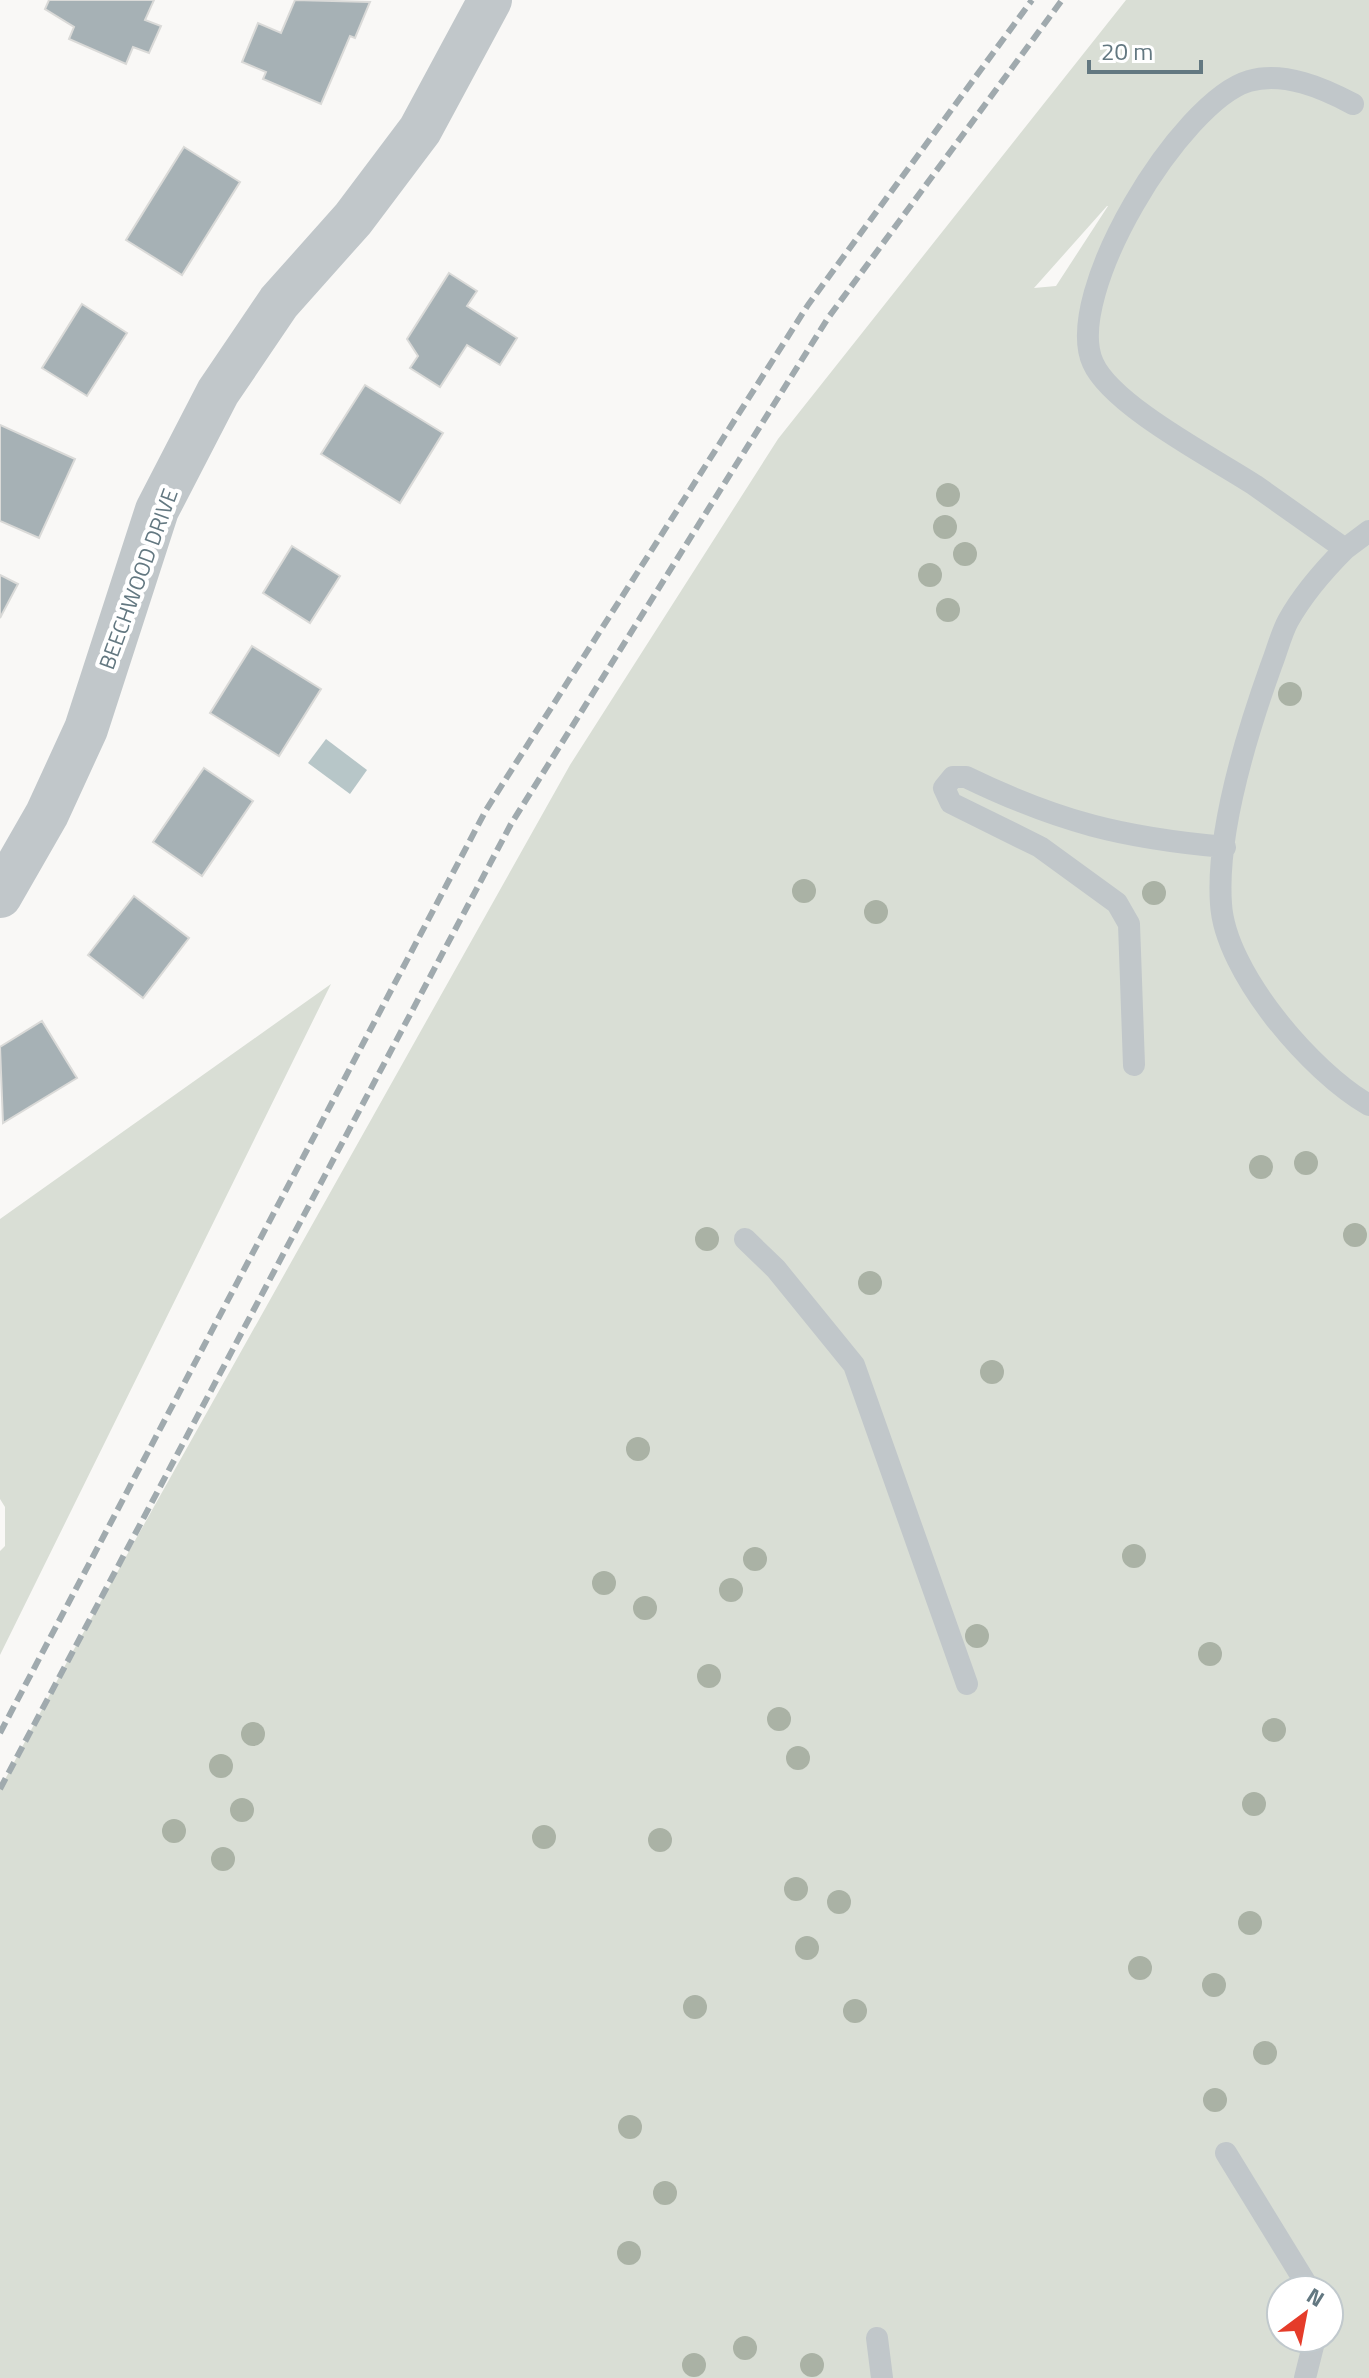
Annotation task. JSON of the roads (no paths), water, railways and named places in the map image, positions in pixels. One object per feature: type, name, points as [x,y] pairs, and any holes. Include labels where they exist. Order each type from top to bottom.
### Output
[{"type":"street","name":"BEECHWOOD DRIVE","points":[[0,896],[47,814],[86,729],[157,510],[218,392],[279,302],[353,219],[420,130],[490,0]]},
{"type":"lane","points":[[1345,549],[1120,395],[1093,363],[1087,329],[1097,284],[1139,197],[1200,114],[1228,91],[1250,81],[1278,79],[1330,92],[1353,104]]},
{"type":"lane","points":[[1369,531],[1322,572],[1288,622],[1246,743],[1225,847],[1221,906],[1240,964],[1277,1022],[1325,1071],[1369,1105]]},
{"type":"lane","points":[[1134,1065],[1129,924],[1117,903],[1040,847],[951,803],[944,788],[953,777],[966,777],[1045,813],[1116,834],[1225,847]]},
{"type":"lane","points":[[745,1239],[776,1269],[854,1365],[967,1684]]},
{"type":"lane","points":[[1226,2153],[1300,2274]]},
{"type":"lane","points":[[877,2338],[882,2378]]},
{"type":"lane","points":[[1305,2378],[1311,2354]]},
{"type":"railway","points":[[0,1733],[486,810],[808,305],[1032,0]]},
{"type":"railway","points":[[0,1789],[511,824],[828,318],[1062,0]]}]
